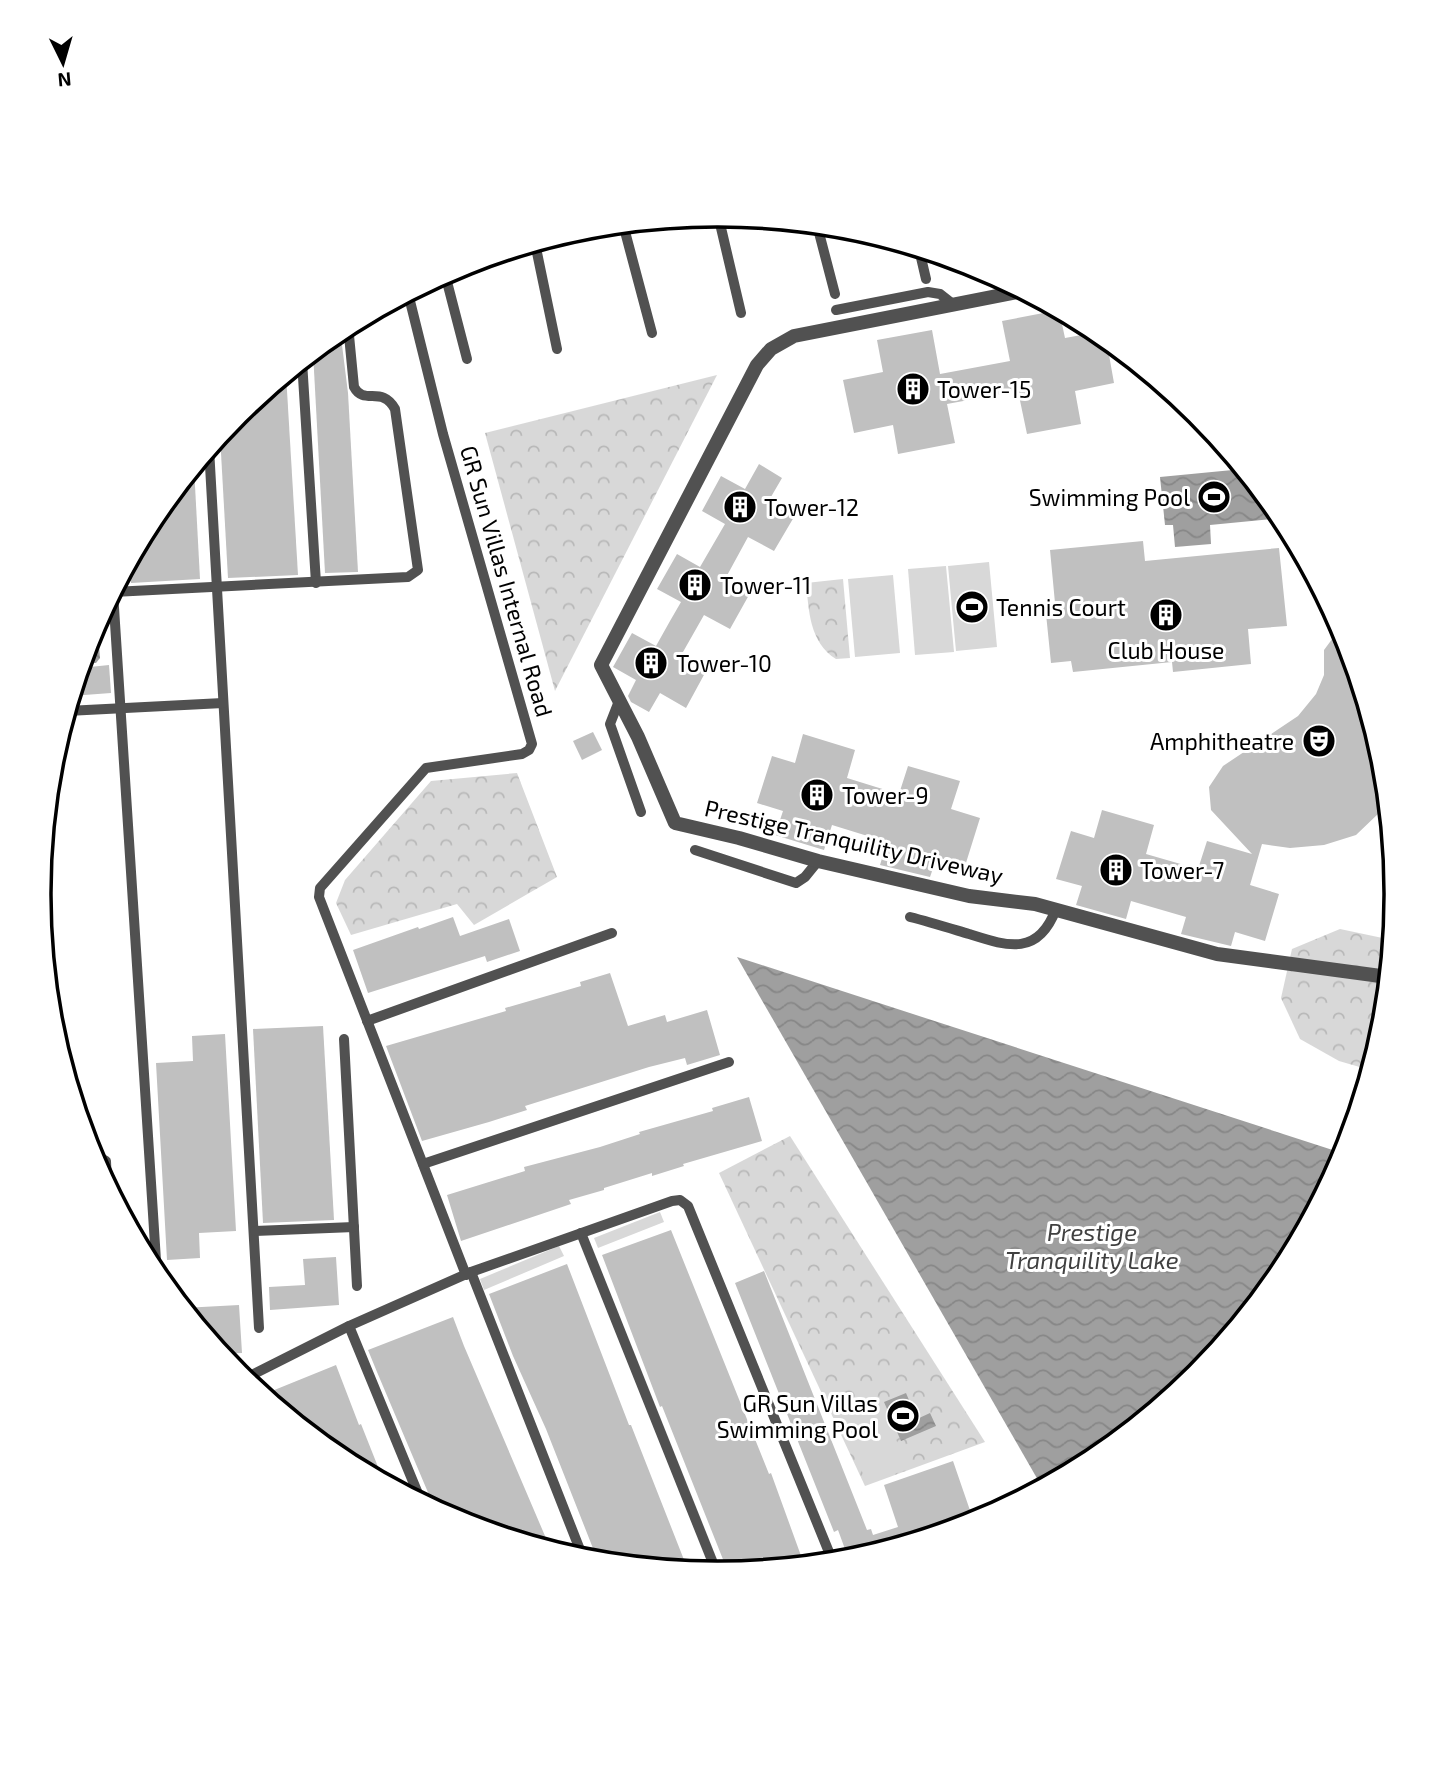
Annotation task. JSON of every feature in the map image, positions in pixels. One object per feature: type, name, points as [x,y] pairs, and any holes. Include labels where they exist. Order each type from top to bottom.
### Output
[{"type":"street","name":"Prestige Tranquility Driveway","points":[[1008,294],[794,336],[771,349],[757,365],[601,665],[638,737],[675,823],[818,861],[969,896],[1056,909],[1217,954],[1379,976]]},
{"type":"lane","points":[[721,227],[741,313]]},
{"type":"lane","points":[[626,234],[652,333]]},
{"type":"lane","points":[[820,235],[835,294]]},
{"type":"lane","points":[[537,252],[558,349]]},
{"type":"lane","points":[[922,260],[926,279]]},
{"type":"lane","points":[[448,285],[467,359]]},
{"type":"lane","points":[[836,310],[928,292],[940,294],[954,305]]},
{"type":"lane","name":"GR Sun Villas Internal Road","points":[[410,303],[443,434],[532,744],[529,750],[522,754],[426,768],[320,888],[319,897],[423,1164],[578,1546]]},
{"type":"lane","points":[[124,592],[408,577],[418,570],[395,409],[391,402],[381,396],[364,396],[356,392],[349,339]]},
{"type":"lane","points":[[303,373],[316,583]]},
{"type":"lane","points":[[210,462],[256,1231],[259,1328]]},
{"type":"lane","points":[[114,612],[155,1252]]},
{"type":"lane","points":[[619,701],[610,724],[641,812]]},
{"type":"lane","points":[[77,710],[223,703]]},
{"type":"lane","points":[[695,850],[796,883],[805,877],[818,861]]},
{"type":"lane","points":[[910,916],[1007,946],[1030,941],[1040,934],[1047,927],[1056,909]]},
{"type":"lane","points":[[367,1021],[612,933]]},
{"type":"lane","points":[[344,1039],[357,1286]]},
{"type":"lane","points":[[423,1164],[729,1062]]},
{"type":"lane","points":[[255,1373],[349,1326],[468,1273],[680,1200],[688,1206],[829,1551]]},
{"type":"lane","points":[[256,1231],[354,1227]]},
{"type":"lane","points":[[581,1233],[712,1561]]},
{"type":"lane","points":[[349,1326],[415,1488]]},
{"type":"green space","points":[[717,375],[555,691],[485,433]]},
{"type":"green space","name":"Tennis Court","points":[[989,562],[997,647],[956,651],[948,566]]},
{"type":"green space","points":[[946,566],[954,652],[915,655],[908,569]]},
{"type":"green space","points":[[893,575],[900,653],[855,657],[848,579]]},
{"type":"green space","points":[[843,579],[850,658],[836,659],[820,644],[815,635],[806,583]]},
{"type":"green space","points":[[517,773],[557,877],[474,925],[457,904],[351,935],[336,903],[345,880],[431,781]]},
{"type":"green space","points":[[1340,929],[1383,938],[1379,981],[1362,1068],[1339,1061],[1300,1039],[1281,998],[1292,949]]},
{"type":"green space","points":[[790,1136],[985,1442],[865,1486],[719,1173]]},
{"type":"green space","points":[[660,1212],[664,1222],[598,1248],[594,1238]]},
{"type":"green space","points":[[559,1246],[564,1256],[484,1290],[480,1279]]},
{"type":"green space","points":[[880,1403],[909,1469],[867,1483],[839,1418]]},
{"type":"water","name":"Swimming Pool","points":[[1232,470],[1269,519],[1210,525],[1211,544],[1175,547],[1173,525],[1165,525],[1160,477]]},
{"type":"water","points":[[99,646],[100,658],[93,663]]},
{"type":"water","name":"Prestige Tranquility Lake","points":[[737,957],[1333,1150],[1295,1227],[1272,1264],[1219,1334],[1157,1395],[1123,1423],[1037,1478]]},
{"type":"water","name":"GR Sun Villas Swimming Pool","points":[[906,1393],[917,1419],[930,1413],[936,1426],[901,1441],[884,1402]]},
{"type":"building","points":[[1044,313],[1062,324],[1065,338],[1080,335],[1109,355],[1114,383],[1075,391],[1081,424],[1027,434],[1018,391],[947,404],[955,443],[898,454],[893,425],[854,433],[843,380],[883,372],[877,340],[932,330],[940,374],[1010,361],[1002,321]]},
{"type":"building","points":[[342,344],[348,393],[358,572],[325,573],[314,364]]},
{"type":"building","points":[[287,386],[298,575],[228,578],[221,449]]},
{"type":"building","points":[[759,464],[782,478],[768,502],[794,517],[774,551],[748,537],[724,581],[749,595],[730,629],[704,615],[679,659],[705,673],[686,708],[660,693],[649,712],[631,702],[628,696],[636,680],[613,667],[632,633],[656,646],[681,602],[657,589],[677,554],[700,567],[725,524],[702,511],[721,476],[745,489]]},
{"type":"building","points":[[195,481],[200,579],[131,583],[140,561],[163,524]]},
{"type":"building","name":"Club House","points":[[1143,541],[1145,561],[1279,548],[1287,626],[1248,629],[1251,664],[1173,672],[1172,662],[1073,672],[1071,661],[1051,663],[1045,604],[1055,603],[1050,550]]},
{"type":"building","points":[[1333,638],[1362,721],[1379,812],[1356,835],[1324,845],[1290,848],[1262,844],[1250,885],[1279,894],[1265,941],[1235,932],[1231,946],[1181,934],[1186,917],[1131,901],[1126,919],[1076,905],[1082,886],[1056,879],[1071,831],[1094,838],[1102,810],[1154,825],[1146,854],[1198,869],[1207,841],[1252,854],[1211,810],[1209,787],[1223,766],[1298,716],[1316,694],[1324,675],[1324,650]]},
{"type":"building","points":[[109,665],[111,693],[81,695],[91,667]]},
{"type":"building","points":[[593,732],[602,750],[582,760],[573,741]]},
{"type":"building","points":[[803,734],[855,750],[847,778],[899,794],[908,766],[960,781],[951,809],[980,818],[965,866],[937,857],[930,877],[880,865],[887,842],[832,825],[824,850],[775,835],[783,811],[757,803],[772,756],[795,763]]},
{"type":"building","points":[[453,917],[460,936],[509,919],[520,951],[487,962],[485,956],[368,993],[353,950]]},
{"type":"building","points":[[610,973],[628,1026],[665,1015],[667,1022],[707,1010],[720,1055],[687,1065],[685,1058],[649,1067],[525,1106],[527,1110],[422,1141],[386,1046],[506,1011],[505,1008],[581,986],[580,982]]},
{"type":"building","points":[[323,1026],[334,1220],[263,1223],[253,1029]]},
{"type":"building","points":[[225,1034],[236,1231],[199,1233],[200,1258],[167,1260],[156,1063],[193,1061],[192,1036]]},
{"type":"building","points":[[749,1097],[762,1141],[652,1176],[652,1173],[604,1188],[569,1200],[571,1204],[461,1241],[447,1195],[525,1171],[524,1167],[600,1147]]},
{"type":"building","points":[[671,1230],[769,1474],[771,1473],[801,1555],[724,1561],[662,1406],[660,1407],[602,1255]]},
{"type":"building","points":[[336,1257],[339,1305],[270,1310],[269,1287],[305,1285],[303,1259]]},
{"type":"building","points":[[567,1264],[684,1559],[593,1549],[489,1294]]},
{"type":"building","points":[[764,1271],[867,1530],[871,1529],[873,1535],[898,1527],[884,1485],[953,1461],[970,1511],[890,1538],[845,1549],[838,1530],[834,1532],[735,1283]]},
{"type":"building","points":[[239,1305],[242,1353],[235,1353],[195,1307]]},
{"type":"building","points":[[453,1317],[546,1538],[462,1510],[429,1495],[368,1350]]},
{"type":"building","points":[[336,1365],[378,1467],[312,1423],[273,1390]]},
{"type":"place","name":"Tower-15","points":[[913,389]]},
{"type":"place","name":"Swimming Pool","points":[[1214,497]]},
{"type":"place","name":"Tower-12","points":[[740,507]]},
{"type":"place","name":"Tower-11","points":[[695,585]]},
{"type":"place","name":"Tennis Court","points":[[972,607]]},
{"type":"place","name":"Club House","points":[[1166,615]]},
{"type":"place","name":"Tower-10","points":[[651,663]]},
{"type":"place","name":"Amphitheatre","points":[[1319,741]]},
{"type":"place","name":"Tower-9","points":[[817,795]]},
{"type":"place","name":"Tower-7","points":[[1116,870]]},
{"type":"place","name":"GR Sun Villas Swimming Pool","points":[[903,1416]]}]
